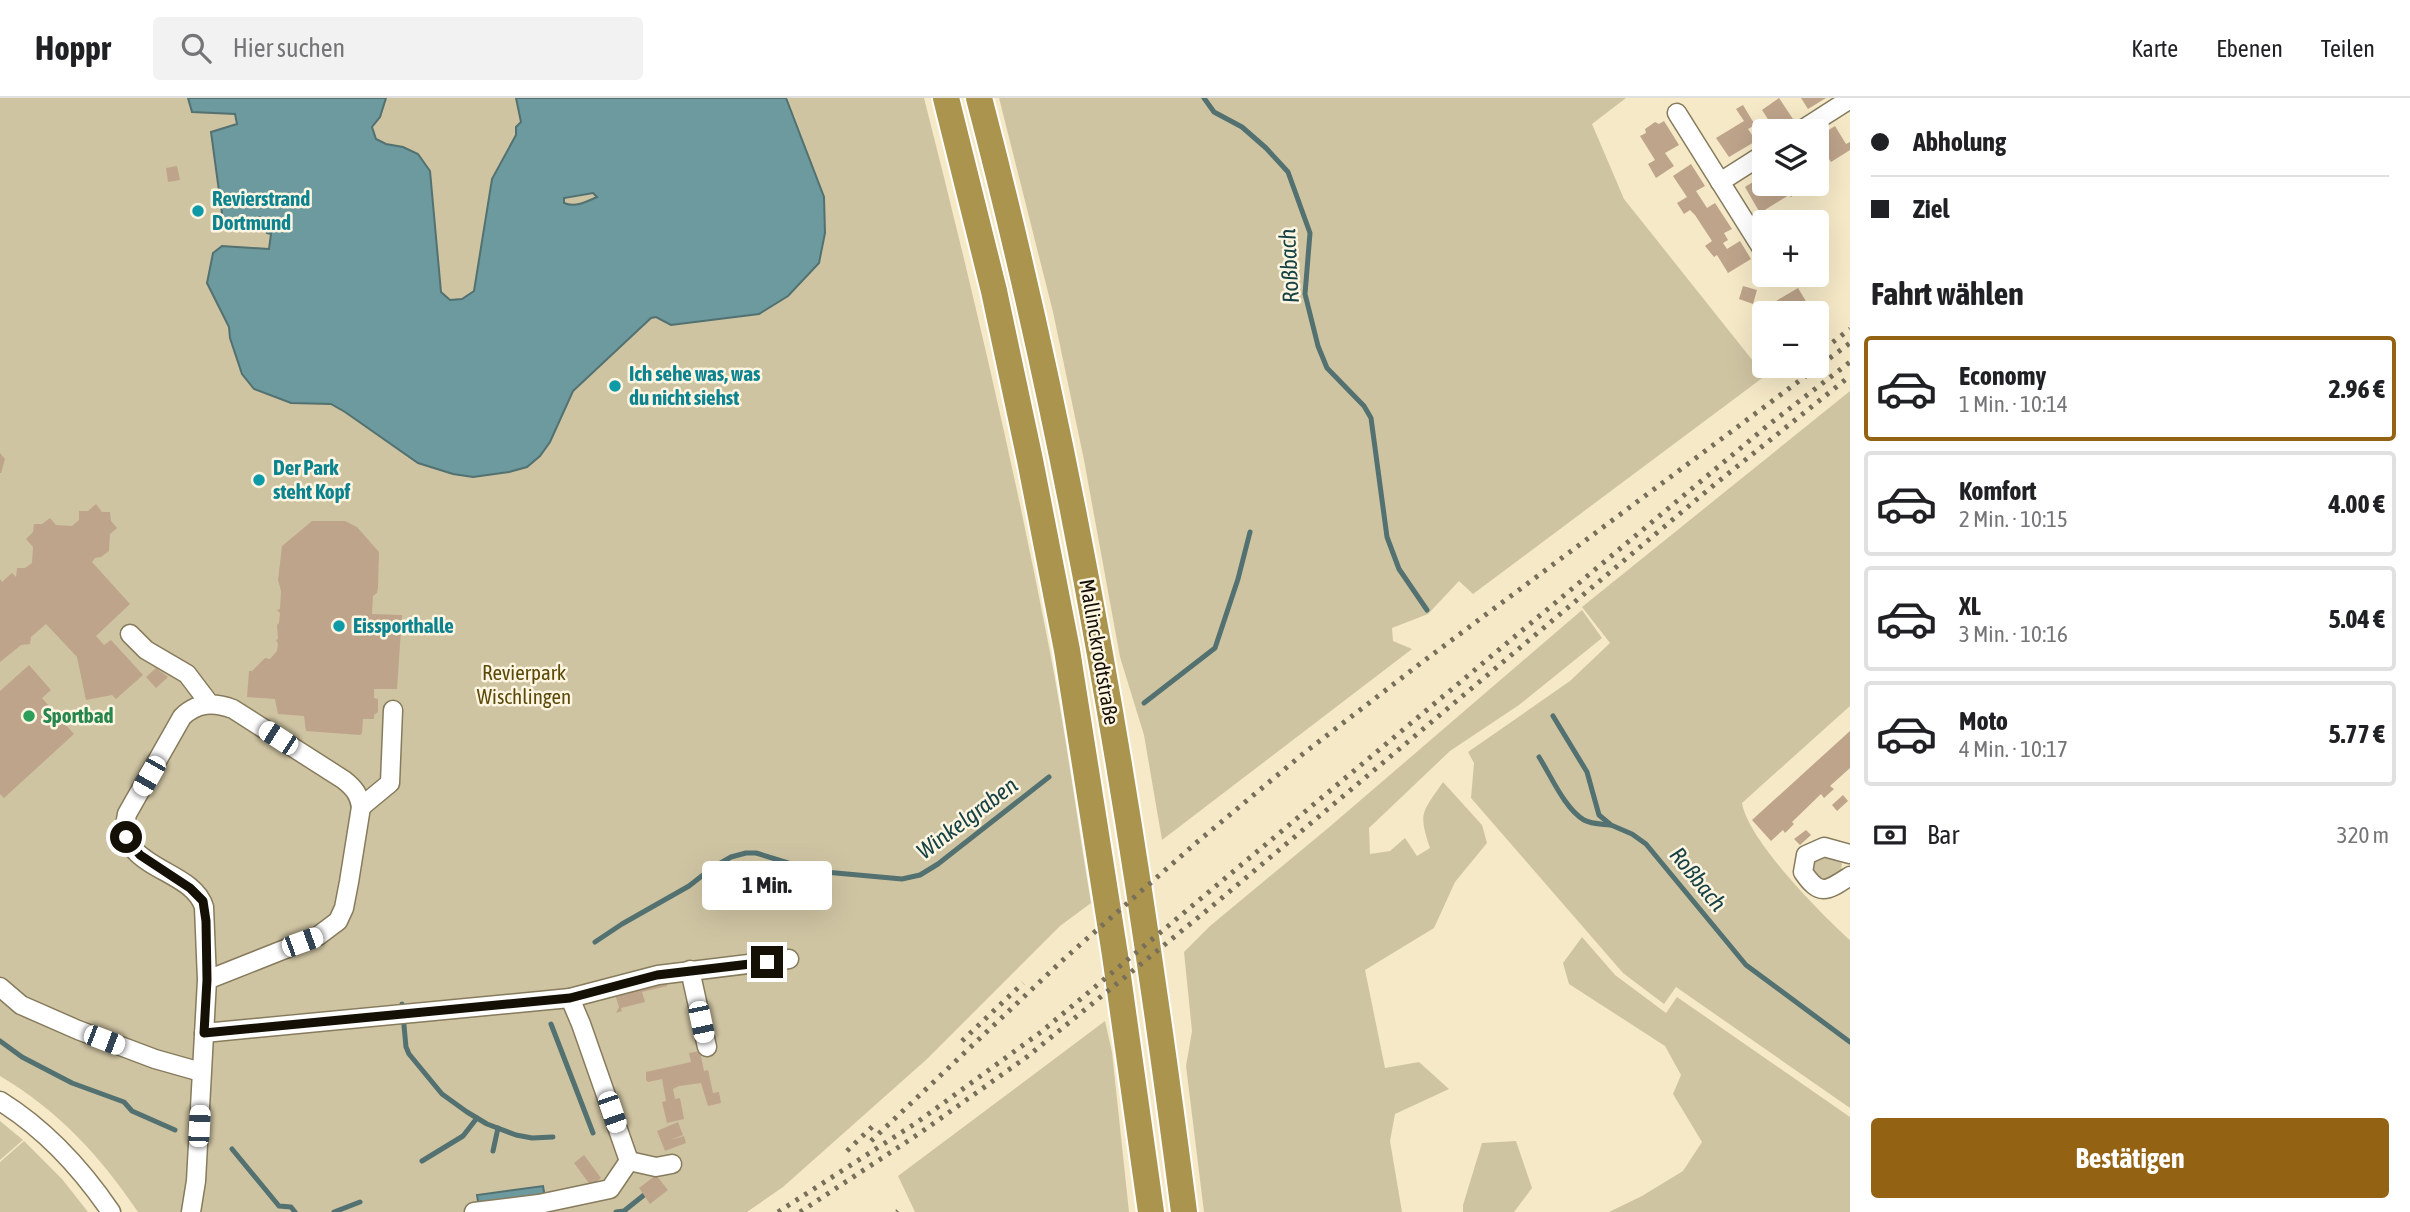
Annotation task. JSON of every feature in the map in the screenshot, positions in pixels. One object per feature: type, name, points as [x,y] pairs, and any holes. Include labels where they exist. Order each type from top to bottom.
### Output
[{"type":"highway","name":"Mallinckrodtstraße","points":[[946,98],[994,291],[1067,650],[1115,955],[1151,1212]]},
{"type":"highway","name":"Mallinckrodtstraße","points":[[979,98],[1032,313],[1099,642],[1147,943],[1184,1212]]},
{"type":"street","points":[[1819,119],[1850,99]]},
{"type":"street","points":[[1677,113],[1752,233]]},
{"type":"street","points":[[1720,182],[1752,162]]},
{"type":"street","points":[[130,634],[146,650],[187,674],[209,703]]},
{"type":"street","points":[[191,1212],[197,1181],[207,980],[203,901],[190,888],[140,855],[126,837],[125,825],[127,814],[181,717],[195,707],[209,703],[233,709],[344,780],[354,788],[362,807],[344,908],[338,921],[318,936],[207,980]]},
{"type":"street","points":[[362,807],[390,783],[393,710]]},
{"type":"street","points":[[1850,854],[1824,847],[1806,856],[1803,872],[1813,886],[1822,890],[1832,888],[1850,876]]},
{"type":"street","points":[[204,1033],[570,998],[657,975],[789,959]]},
{"type":"street","points":[[691,970],[707,1047]]},
{"type":"street","points":[[0,988],[21,1006],[78,1030],[155,1059],[201,1072]]},
{"type":"street","points":[[570,998],[629,1161]]},
{"type":"street","points":[[0,1101],[57,1146],[82,1173],[111,1212]]},
{"type":"street","points":[[629,1161],[656,1167],[671,1164]]},
{"type":"street","points":[[474,1212],[539,1204],[610,1189],[629,1161]]},
{"type":"green space","name":"Revierpark Wischlingen","points":[[0,98],[924,98],[1022,513],[1061,714],[1091,903],[1060,926],[927,1059],[783,1187],[747,1212],[138,1212],[109,1172],[77,1136],[41,1104],[0,1076]]},
{"type":"green space","points":[[999,98],[1626,98],[1592,124],[1624,199],[1752,360],[1752,378],[1762,378],[1473,594],[1459,581],[1428,614],[1392,628],[1393,641],[1412,649],[1162,840],[1144,735],[1120,657],[1084,460],[1053,312]]},
{"type":"green space","points":[[1850,391],[1850,706],[1742,803],[1747,818],[1771,856],[1850,940],[1850,1108],[1676,987],[1664,1004],[1623,973],[1471,798],[1474,763],[1468,752],[1570,681],[1610,643],[1582,607]]},
{"type":"green space","points":[[1582,610],[1602,638],[1519,705],[1450,751],[1369,828],[1370,854],[1390,851],[1405,838],[1417,856],[1430,848],[1424,827],[1424,813],[1443,782],[1482,825],[1487,843],[1455,882],[1434,928],[1365,970],[1385,1068],[1419,1062],[1449,1089],[1395,1114],[1390,1141],[1402,1212],[1204,1212],[1186,1066],[1192,1031],[1184,952],[1210,926]]},
{"type":"green space","points":[[1824,856],[1839,860],[1842,864],[1841,870],[1830,880],[1819,881],[1812,870],[1816,861]]},
{"type":"green space","points":[[1582,937],[1615,975],[1666,1013],[1677,997],[1850,1117],[1850,1212],[1609,1212],[1683,1171],[1702,1142],[1673,1094],[1681,1075],[1665,1046],[1569,984],[1563,963]]},
{"type":"green space","points":[[1105,1021],[1112,1052],[1129,1212],[915,1212],[898,1176]]},
{"type":"green space","points":[[0,1121],[23,1140],[0,1160]]},
{"type":"green space","points":[[24,1141],[62,1179],[88,1212],[0,1212],[0,1162]]},
{"type":"green space","points":[[1516,1141],[1532,1188],[1514,1212],[1463,1212],[1482,1143]]},
{"type":"water","points":[[188,98],[386,98],[380,117],[372,127],[376,139],[418,154],[430,171],[441,292],[450,300],[462,299],[474,291],[492,179],[516,135],[516,127],[521,122],[516,98],[786,98],[824,197],[825,233],[819,263],[788,296],[759,314],[671,325],[656,317],[651,318],[573,391],[550,442],[540,456],[527,467],[473,477],[453,474],[418,463],[331,404],[291,403],[254,389],[242,374],[229,327],[207,283],[213,253],[222,246],[269,249],[271,234],[267,233],[270,220],[258,217],[254,228],[223,221],[211,132],[237,124],[235,114],[192,112]],"holes":[[[593,193],[597,197],[576,205],[564,203],[564,198]]]},
{"type":"water","points":[[543,1186],[545,1198],[479,1207],[477,1195]]},
{"type":"building","points":[[1779,98],[1793,119],[1768,119],[1762,110]]},
{"type":"building","points":[[1801,98],[1826,98],[1808,109]]},
{"type":"building","points":[[1743,105],[1752,120],[1752,127],[1748,129],[1752,135],[1752,143],[1729,157],[1716,138],[1744,121],[1736,109]]},
{"type":"building","points":[[1664,121],[1679,145],[1665,153],[1674,166],[1656,178],[1648,164],[1655,160],[1640,136],[1655,122],[1659,124]]},
{"type":"building","points":[[1835,126],[1846,144],[1850,142],[1850,150],[1831,162],[1829,159],[1829,130]]},
{"type":"building","points":[[1691,164],[1705,186],[1696,191],[1707,208],[1715,203],[1732,229],[1724,233],[1728,240],[1723,243],[1727,249],[1740,241],[1751,259],[1728,273],[1717,255],[1714,257],[1705,246],[1712,241],[1695,215],[1690,210],[1684,214],[1677,203],[1687,197],[1673,176]]},
{"type":"building","points":[[177,166],[180,180],[168,182],[166,168]]},
{"type":"building","points":[[1752,183],[1752,196],[1787,196],[1765,210],[1758,210],[1745,187]]},
{"type":"building","points":[[1743,286],[1757,290],[1752,304],[1739,299]]},
{"type":"building","points":[[1798,288],[1806,301],[1776,301]]},
{"type":"building","points":[[0,453],[5,459],[1,473],[0,473]]},
{"type":"building","points":[[96,504],[102,512],[110,512],[111,521],[117,528],[110,534],[109,551],[92,562],[130,604],[96,636],[104,645],[111,640],[143,675],[116,699],[112,695],[86,700],[77,657],[46,624],[31,637],[30,644],[21,645],[0,662],[0,579],[2,582],[12,573],[16,577],[17,568],[25,568],[32,563],[33,547],[26,539],[33,532],[34,524],[42,524],[50,518],[56,525],[72,526],[79,520],[79,511],[88,511]]},
{"type":"building","name":"Eissporthalle","points":[[312,521],[345,521],[357,527],[379,552],[378,587],[373,596],[372,614],[402,615],[397,689],[374,689],[374,698],[378,699],[378,712],[374,719],[363,719],[360,735],[306,731],[304,716],[278,714],[275,699],[247,697],[249,671],[265,658],[270,659],[277,651],[280,613],[277,610],[280,609],[281,591],[278,580],[282,546]]},
{"type":"building","name":"Sportbad","points":[[29,665],[51,690],[42,698],[74,734],[4,798],[0,794],[0,691]]},
{"type":"building","points":[[156,668],[168,677],[156,688],[146,677]]},
{"type":"building","points":[[1850,731],[1850,768],[1830,786],[1834,789],[1824,798],[1821,794],[1792,822],[1794,824],[1785,833],[1783,830],[1771,841],[1752,820]]},
{"type":"building","points":[[1843,795],[1848,801],[1837,811],[1832,805]]},
{"type":"building","points":[[1806,830],[1811,835],[1800,845],[1794,839]]},
{"type":"building","points":[[666,979],[667,986],[642,992],[645,1002],[621,1008],[622,1011],[616,1013],[619,1007],[614,991]]},
{"type":"building","points":[[700,1051],[704,1071],[708,1070],[713,1093],[719,1092],[721,1103],[708,1106],[701,1083],[679,1086],[673,1089],[675,1099],[680,1098],[684,1119],[667,1123],[662,1102],[666,1101],[662,1079],[648,1082],[646,1072],[691,1062],[689,1053]]},
{"type":"building","points":[[678,1122],[683,1135],[670,1140],[684,1136],[686,1143],[665,1151],[657,1131]]},
{"type":"building","points":[[584,1155],[601,1178],[591,1186],[574,1163]]},
{"type":"building","points":[[656,1175],[668,1190],[650,1204],[639,1188]]},
{"type":"waterway","name":"Roßbach","points":[[1204,98],[1214,112],[1242,127],[1288,172],[1310,233],[1305,294],[1318,346],[1327,368],[1364,406],[1371,418],[1387,537],[1399,569],[1427,610]]},
{"type":"waterway","name":"Winkelgraben","points":[[1144,703],[1215,648],[1250,532]]},
{"type":"waterway","name":"Roßbach","points":[[1553,716],[1587,772],[1599,815],[1611,825],[1632,834],[1646,844],[1746,965],[1850,1042]]},
{"type":"waterway","points":[[1539,757],[1577,815],[1590,822],[1610,825]]},
{"type":"waterway","name":"Winkelgraben","points":[[595,942],[689,886],[712,868],[731,857],[746,853],[756,853],[814,871],[902,879],[920,875],[938,864],[1049,777]]},
{"type":"waterway","points":[[402,1004],[409,1054],[442,1094],[487,1124],[516,1135],[532,1138],[553,1137]]},
{"type":"waterway","name":"Winkelgraben","points":[[551,1024],[593,1133]]},
{"type":"waterway","points":[[0,1041],[22,1057],[72,1083],[124,1102],[132,1111],[175,1130]]},
{"type":"waterway","points":[[422,1161],[463,1136],[477,1118]]},
{"type":"waterway","points":[[493,1151],[498,1128]]},
{"type":"waterway","points":[[232,1149],[279,1206],[291,1207],[295,1212]]},
{"type":"waterway","points":[[616,1212],[624,1211],[644,1195]]},
{"type":"waterway","points":[[334,1212],[360,1202]]},
{"type":"railway","points":[[1829,345],[1850,329]]},
{"type":"railway","points":[[871,1141],[1065,958],[1304,753],[1850,343]]},
{"type":"railway","points":[[778,1212],[916,1123],[1041,1032],[1767,426],[1850,362]]},
{"type":"railway","points":[[800,1212],[920,1133],[1028,1056],[1211,907],[1714,485],[1850,376]]},
{"type":"railway","points":[[962,1041],[1023,983]]},
{"type":"railway","points":[[847,1151],[876,1123]]},
{"type":"place","name":"Revierstrand Dortmund","points":[[198,211]]},
{"type":"place","name":"Ich sehe was, was du nicht siehst","points":[[615,386]]},
{"type":"place","name":"Der Park steht Kopf","points":[[259,480]]},
{"type":"place","name":"Eissporthalle","points":[[339,626]]},
{"type":"place","name":"Sportbad","points":[[29,716]]},
{"type":"route","points":[[126,837],[140,855],[190,888],[203,901],[207,980],[204,1033],[570,998],[657,975],[767,962]]}]
